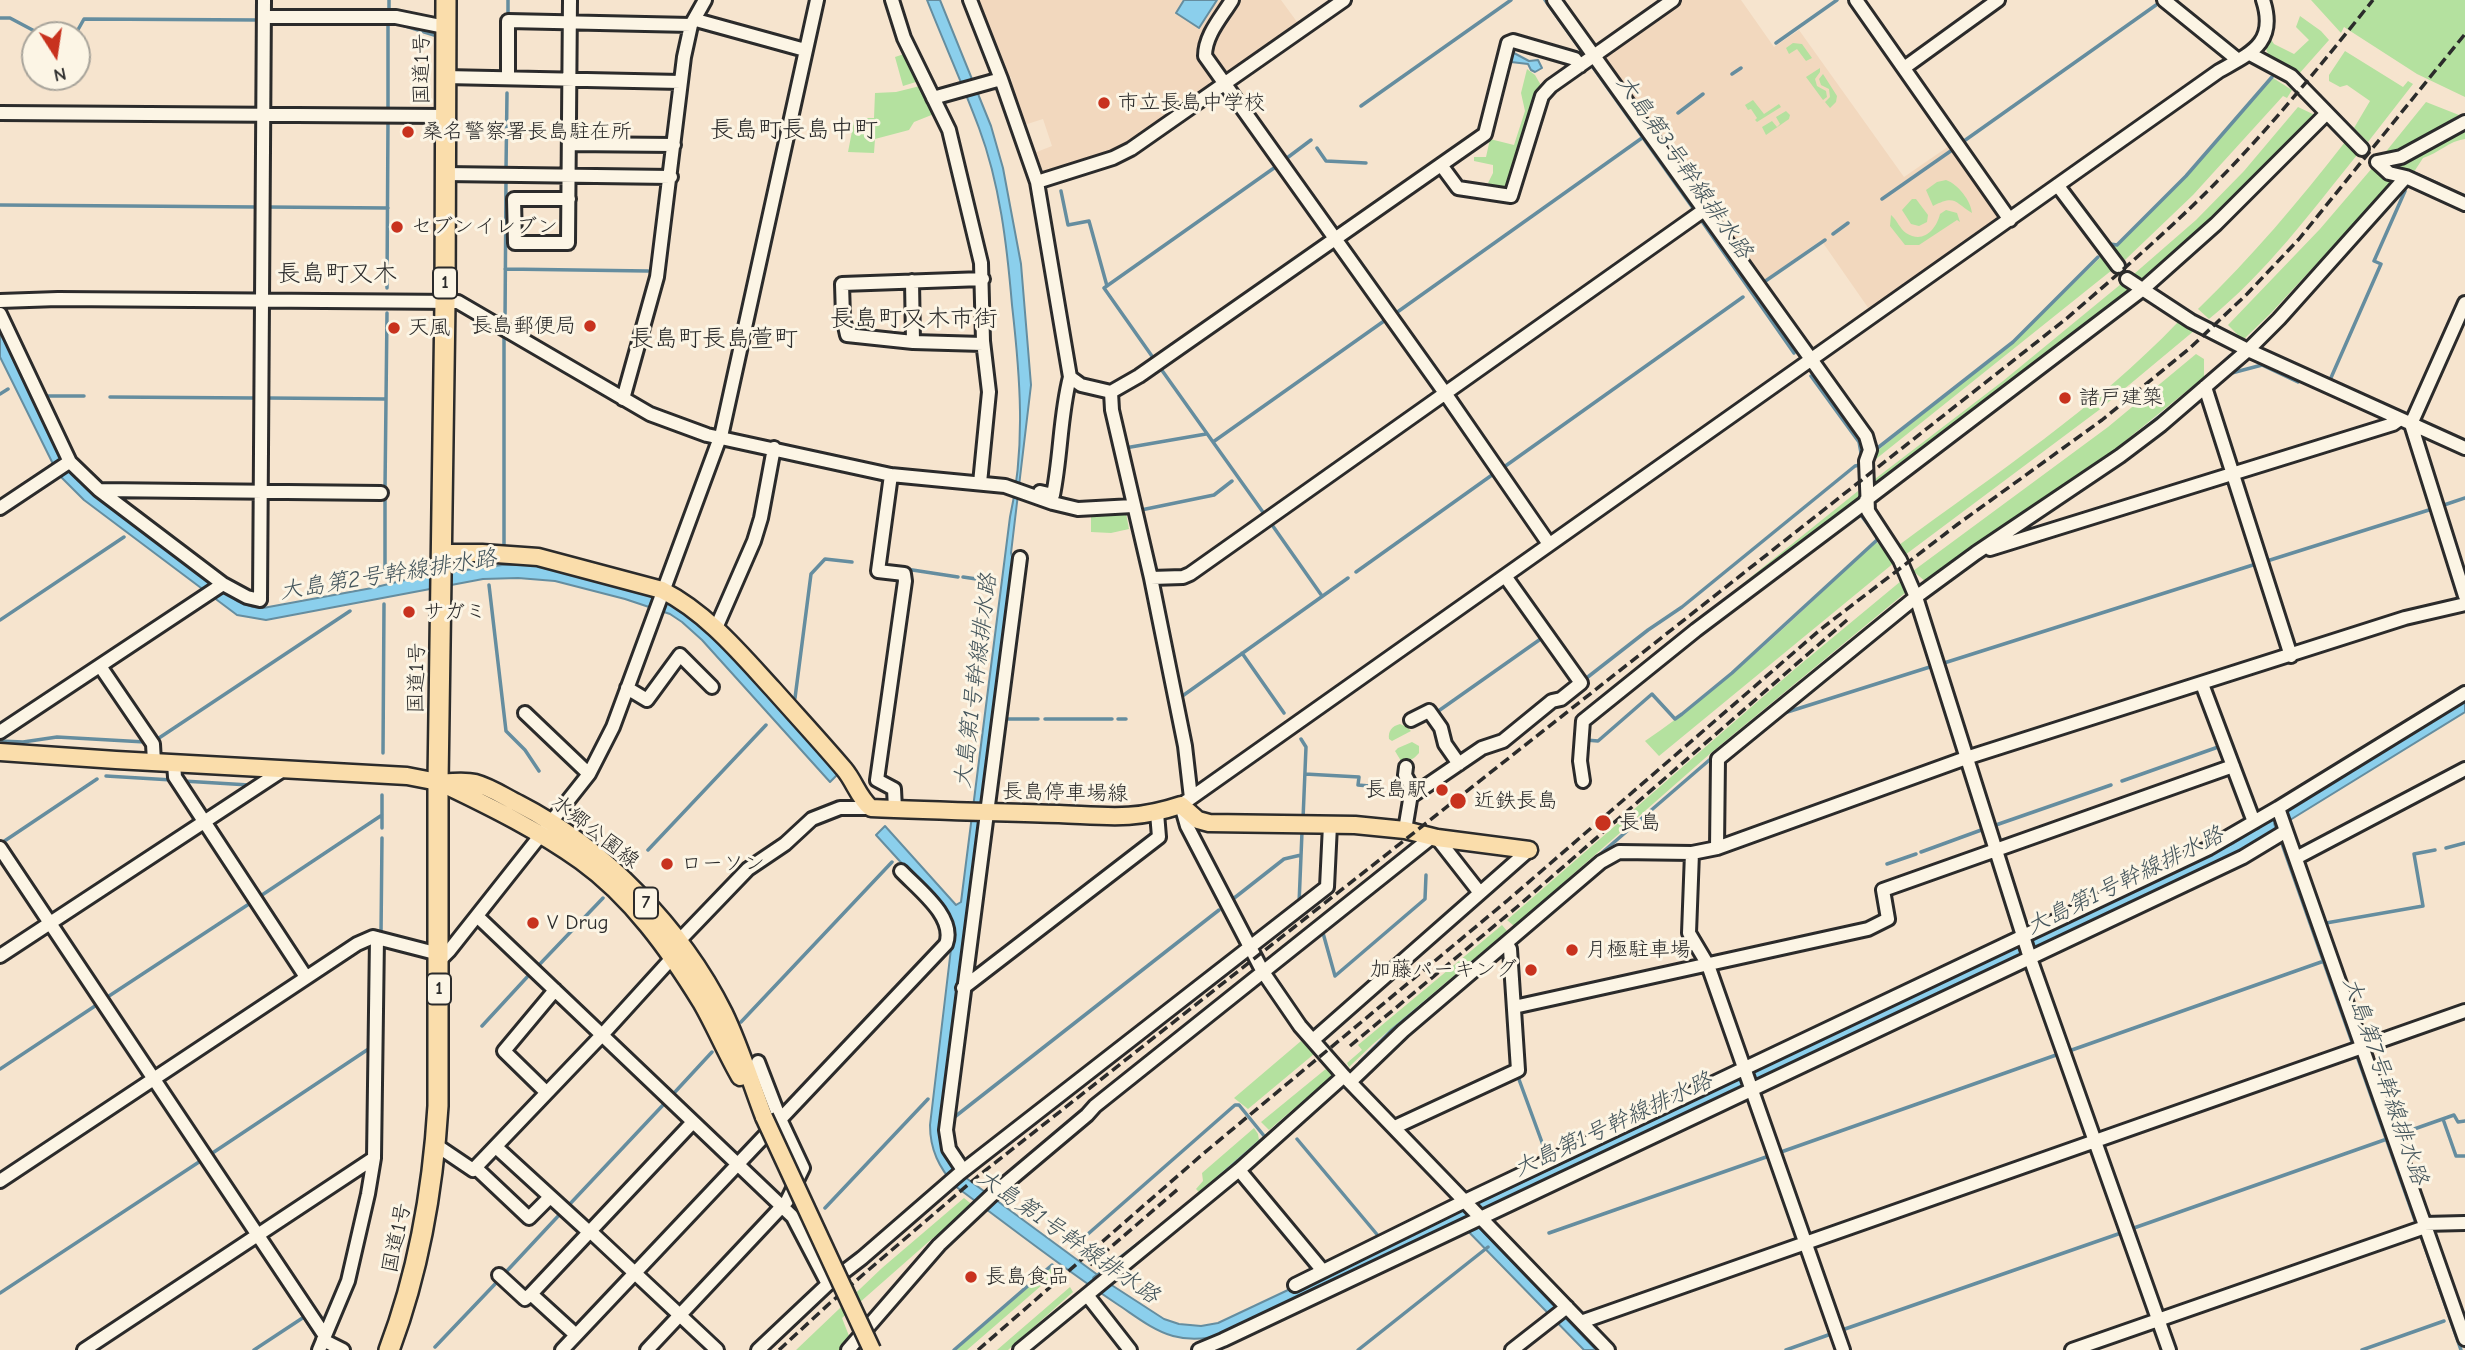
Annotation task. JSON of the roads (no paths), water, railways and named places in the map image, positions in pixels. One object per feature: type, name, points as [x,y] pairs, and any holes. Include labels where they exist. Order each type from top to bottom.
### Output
[{"type":"highway","name":"国道1号","points":[[390,1350],[416,1264],[430,1195],[436,1145],[446,0]]},
{"type":"main road","points":[[441,560],[482,553],[538,557],[673,595],[716,628],[846,771],[863,801],[871,808]]},
{"type":"main road","name":"水郷公園線","points":[[0,751],[174,764],[407,776],[438,782],[474,783],[530,809],[546,829],[621,876],[673,951],[701,974],[724,1014],[873,1350]]},
{"type":"main road","points":[[1186,802],[1198,820],[1209,823],[1330,825],[1405,830],[1528,850]]},
{"type":"main road","name":"長島停車場線","points":[[871,808],[1107,818],[1157,813],[1186,802]]},
{"type":"street","points":[[0,314],[70,462],[81,475],[222,584],[247,597],[260,600],[264,0]]},
{"type":"street","points":[[569,199],[514,199],[515,243],[568,243],[569,199],[570,79],[570,0]]},
{"type":"street","points":[[623,399],[657,276],[681,82],[694,22],[705,0]]},
{"type":"street","points":[[0,1181],[357,944],[373,937],[380,938],[439,958],[477,916],[589,774],[604,747],[628,688],[719,438],[735,380],[817,0]]},
{"type":"street","points":[[892,0],[904,38],[949,130],[981,263],[983,344],[989,392],[980,483]]},
{"type":"street","points":[[0,301],[58,299],[458,302],[665,421],[719,438],[891,475],[980,483],[1053,495],[1059,435],[1070,377],[1037,183],[970,0]]},
{"type":"street","points":[[1232,0],[1205,45],[1205,56],[1549,544]]},
{"type":"street","points":[[1037,183],[1113,158],[1131,149],[1344,0]]},
{"type":"street","points":[[1554,0],[1588,61],[1867,436],[1870,450],[1866,461],[1868,511],[1900,560],[1916,597],[2029,957],[2169,1350]]},
{"type":"street","points":[[1441,165],[1458,188],[1511,196],[1542,96],[1551,86],[1674,0]]},
{"type":"street","points":[[1856,0],[2010,220]]},
{"type":"street","points":[[1904,68],[1998,0]]},
{"type":"street","points":[[2164,0],[2244,57],[2291,76],[2362,149]]},
{"type":"street","points":[[1186,802],[2219,71],[2244,57],[2262,40],[2266,29],[2268,14],[2263,0]]},
{"type":"street","points":[[264,16],[396,17],[445,27]]},
{"type":"street","points":[[508,78],[508,22],[694,22],[805,50]]},
{"type":"street","points":[[1070,377],[1081,385],[1111,392],[1139,376],[1485,134],[1508,43],[1513,41],[1588,61]]},
{"type":"street","points":[[445,77],[681,82]]},
{"type":"street","points":[[933,98],[1001,79]]},
{"type":"street","points":[[0,113],[445,116]]},
{"type":"street","points":[[1583,781],[1580,761],[1583,721],[1696,630],[2143,289],[2216,224],[2327,113]]},
{"type":"street","points":[[2465,122],[2401,157],[2377,162],[2389,173],[2406,177],[2465,204]]},
{"type":"street","points":[[569,144],[674,145]]},
{"type":"street","points":[[445,174],[671,177]]},
{"type":"street","points":[[1717,848],[1718,759],[1916,597],[2120,456],[2205,387],[2248,350],[2296,301],[2406,177]]},
{"type":"street","points":[[2058,186],[2118,265]]},
{"type":"street","points":[[1151,578],[1183,578],[1190,574],[1699,213]]},
{"type":"street","points":[[983,279],[842,284],[843,317],[847,335],[913,342],[983,344]]},
{"type":"street","points":[[2127,279],[2191,321],[2248,350],[2465,447]]},
{"type":"street","points":[[912,281],[913,342]]},
{"type":"street","points":[[2465,303],[2406,421],[2465,596]]},
{"type":"street","points":[[2205,387],[2291,656]]},
{"type":"street","points":[[1111,392],[1112,410],[1151,578],[1185,746],[1187,826],[1250,948],[1284,1007],[1313,1040],[1466,1202],[1559,1313],[1581,1322],[1608,1350]]},
{"type":"street","points":[[1976,553],[2406,421]]},
{"type":"street","points":[[716,628],[754,541],[774,448]]},
{"type":"street","points":[[0,508],[69,462]]},
{"type":"street","points":[[891,475],[878,571],[904,574],[905,581],[877,780],[894,789],[895,809]]},
{"type":"street","points":[[1018,489],[1053,503],[1078,509],[1133,506]]},
{"type":"street","points":[[100,491],[381,493]]},
{"type":"street","points":[[962,1171],[949,1149],[946,1130],[967,947],[1020,558]]},
{"type":"street","points":[[1410,797],[1482,748],[1503,741],[1552,701],[1561,699],[1581,683],[1504,576]]},
{"type":"street","points":[[0,732],[222,584]]},
{"type":"street","points":[[1020,1350],[1239,1170],[1601,862],[1619,852],[1692,853],[1717,848],[1966,758],[2406,618],[2465,604]]},
{"type":"street","points":[[628,688],[647,700],[680,655],[712,687]]},
{"type":"street","points":[[100,666],[153,744],[154,762]]},
{"type":"street","points":[[2202,684],[2255,822]]},
{"type":"street","points":[[1295,1285],[2024,939],[2209,848],[2279,811],[2465,693]]},
{"type":"street","points":[[1411,720],[1429,711],[1441,729],[1445,744],[1459,764]]},
{"type":"street","points":[[524,713],[589,774]]},
{"type":"street","points":[[174,764],[175,777],[306,977]]},
{"type":"street","points":[[1514,1007],[1868,929],[1888,919],[1883,890],[2233,766]]},
{"type":"street","points":[[1405,830],[1412,788],[1405,775],[1406,767]]},
{"type":"street","points":[[2296,858],[2465,769]]},
{"type":"street","points":[[0,956],[283,770]]},
{"type":"street","points":[[436,1145],[473,1170],[476,1168],[602,1035],[673,951],[748,869],[785,844],[812,819],[840,808],[871,808]]},
{"type":"street","points":[[2279,811],[2283,832],[2296,858],[2357,1049],[2465,1339]]},
{"type":"street","points":[[963,988],[1159,837],[1157,813]]},
{"type":"street","points":[[758,1350],[828,1284],[962,1171],[1328,887],[1330,825]]},
{"type":"street","points":[[1199,1350],[2243,857],[2283,832]]},
{"type":"street","points":[[848,1350],[922,1264],[992,1195],[1087,1115],[1095,1105],[1435,837],[1480,892]]},
{"type":"street","points":[[0,848],[257,1235],[322,1342],[343,1350]]},
{"type":"street","points":[[1313,1040],[1528,850]]},
{"type":"street","points":[[1692,853],[1689,933],[1708,965],[1843,1350]]},
{"type":"street","points":[[562,1350],[737,1164],[772,1119],[948,944],[949,932],[946,924],[935,907],[901,871]]},
{"type":"street","points":[[477,916],[793,1217],[828,1284]]},
{"type":"street","points":[[322,1342],[348,1281],[374,1158],[380,938]]},
{"type":"street","points":[[948,944],[967,947]]},
{"type":"street","points":[[1395,1127],[1518,1070],[1510,949],[1507,944]]},
{"type":"street","points":[[547,1092],[504,1051],[555,990]]},
{"type":"street","points":[[1581,1322],[2465,1011]]},
{"type":"street","points":[[647,1350],[782,1206],[803,1168],[772,1119],[758,1062]]},
{"type":"street","points":[[499,1275],[525,1299],[693,1122]]},
{"type":"street","points":[[496,1147],[717,1350]]},
{"type":"street","points":[[84,1350],[374,1158]]},
{"type":"street","points":[[476,1168],[529,1217],[550,1197]]},
{"type":"street","points":[[1239,1170],[1324,1271]]},
{"type":"street","points":[[2072,1350],[2422,1227],[2465,1223]]},
{"type":"street","points":[[1090,1293],[1130,1350]]},
{"type":"street","points":[[531,1294],[576,1335]]},
{"type":"street","points":[[1512,1350],[1559,1313]]},
{"type":"water","points":[[927,0],[940,0],[991,126],[1003,168],[1021,264],[1031,385],[1011,553],[1013,560],[942,1133],[958,1172],[1110,1284],[1164,1319],[1179,1324],[1201,1326],[1218,1323],[1481,1199],[1487,1199],[2234,843],[2465,701],[2465,712],[2243,849],[1490,1208],[1482,1209],[1470,1218],[1596,1350],[1584,1350],[1460,1223],[1226,1334],[1186,1338],[1158,1330],[1076,1275],[955,1186],[940,1165],[932,1142],[930,1125],[953,932],[947,913],[876,835],[885,826],[956,905],[961,902],[1020,438],[1017,358],[1008,260],[997,193],[979,128]]},
{"type":"water","points":[[1184,0],[1217,0],[1199,28],[1176,13]]},
{"type":"water","points":[[1511,54],[1529,61],[1538,60],[1542,68],[1535,72],[1528,64],[1511,62]]},
{"type":"water","points":[[0,328],[61,457],[80,481],[237,601],[263,608],[422,576],[502,565],[536,565],[631,587],[676,603],[712,633],[839,773],[830,782],[702,640],[682,622],[670,614],[625,599],[555,581],[483,579],[266,620],[237,615],[84,500],[58,474],[0,357]]},
{"type":"waterway","points":[[389,0],[389,12]]},
{"type":"waterway","points":[[508,0],[508,15]]},
{"type":"waterway","points":[[1361,106],[1511,0]]},
{"type":"waterway","name":"大島第3号幹線排水路","points":[[1545,0],[1586,57]]},
{"type":"waterway","points":[[1776,43],[1837,0]]},
{"type":"waterway","points":[[1964,141],[2156,5]]},
{"type":"waterway","points":[[0,18],[10,18],[21,24]]},
{"type":"waterway","points":[[83,21],[259,20]]},
{"type":"waterway","points":[[388,22],[388,112]]},
{"type":"waterway","points":[[396,23],[434,35]]},
{"type":"waterway","name":"大島第3号幹線排水路","points":[[1590,63],[1695,211]]},
{"type":"waterway","points":[[1732,74],[1741,68]]},
{"type":"waterway","points":[[2110,244],[2117,245],[2186,176],[2272,77]]},
{"type":"waterway","points":[[506,170],[507,93]]},
{"type":"waterway","points":[[1678,113],[1703,94]]},
{"type":"waterway","points":[[387,288],[388,120]]},
{"type":"waterway","points":[[1396,313],[1642,138]]},
{"type":"waterway","points":[[1287,158],[1311,140]]},
{"type":"waterway","points":[[1317,148],[1326,161],[1366,163]]},
{"type":"waterway","points":[[1882,199],[1955,148]]},
{"type":"waterway","points":[[1154,359],[1104,288],[1274,168]]},
{"type":"waterway","points":[[2414,173],[2439,184]]},
{"type":"waterway","points":[[505,324],[506,179]]},
{"type":"waterway","points":[[1061,191],[1068,225],[1089,221],[1107,286]]},
{"type":"waterway","points":[[2330,380],[2381,264],[2374,261],[2405,191]]},
{"type":"waterway","points":[[0,205],[257,207]]},
{"type":"waterway","points":[[267,207],[388,208]]},
{"type":"waterway","name":"大島第3号幹線排水路","points":[[1699,217],[1794,353]]},
{"type":"waterway","points":[[1833,234],[1848,223]]},
{"type":"waterway","points":[[1764,282],[1825,240]]},
{"type":"waterway","points":[[1875,450],[2013,342],[2098,257]]},
{"type":"waterway","points":[[505,269],[648,271]]},
{"type":"waterway","points":[[1504,467],[1743,297]]},
{"type":"waterway","points":[[385,488],[387,313]]},
{"type":"waterway","points":[[2250,338],[2274,315]]},
{"type":"waterway","points":[[1213,442],[1384,321]]},
{"type":"waterway","name":"大島第2号幹線排水路","points":[[504,336],[504,545]]},
{"type":"waterway","points":[[2223,363],[2230,356]]},
{"type":"waterway","points":[[2228,374],[2262,365],[2298,382]]},
{"type":"waterway","points":[[1161,369],[1265,515]]},
{"type":"waterway","points":[[1811,376],[1859,442],[1861,453]]},
{"type":"waterway","points":[[0,394],[8,389]]},
{"type":"waterway","points":[[44,396],[84,396]]},
{"type":"waterway","points":[[110,397],[254,398]]},
{"type":"waterway","points":[[268,398],[386,399]]},
{"type":"waterway","points":[[1996,532],[2115,452],[2180,400]]},
{"type":"waterway","points":[[1125,448],[1206,434]]},
{"type":"waterway","points":[[1584,680],[1682,607],[1855,466],[1860,465]]},
{"type":"waterway","points":[[1356,572],[1492,475]]},
{"type":"waterway","points":[[1141,510],[1214,495],[1232,481]]},
{"type":"waterway","name":"大島第2号幹線排水路","points":[[385,497],[385,577]]},
{"type":"waterway","points":[[2444,505],[2465,498]]},
{"type":"waterway","points":[[2267,561],[2432,509]]},
{"type":"waterway","points":[[1586,740],[1598,741],[1652,694],[1675,719],[1732,673],[1877,540],[1877,536],[1860,514]]},
{"type":"waterway","points":[[1270,522],[1322,596]]},
{"type":"waterway","points":[[0,620],[124,537]]},
{"type":"waterway","points":[[795,698],[811,574],[825,559],[852,562]]},
{"type":"waterway","points":[[1944,663],[2256,564]]},
{"type":"waterway","points":[[906,569],[958,577]]},
{"type":"waterway","name":"大島第1号幹線排水路","points":[[963,577],[990,581]]},
{"type":"waterway","points":[[1181,697],[1348,578]]},
{"type":"waterway","points":[[489,585],[506,731],[525,750],[539,771]]},
{"type":"waterway","points":[[383,753],[384,604]]},
{"type":"waterway","points":[[156,740],[350,611]]},
{"type":"waterway","points":[[1437,712],[1542,638]]},
{"type":"waterway","points":[[1242,653],[1284,713]]},
{"type":"waterway","points":[[1781,714],[1933,666]]},
{"type":"waterway","points":[[1007,719],[1038,719]]},
{"type":"waterway","points":[[1045,719],[1112,719]]},
{"type":"waterway","points":[[1118,719],[1126,719]]},
{"type":"waterway","points":[[648,850],[766,725]]},
{"type":"waterway","points":[[0,741],[23,742],[57,737],[145,742]]},
{"type":"waterway","points":[[1301,739],[1306,747],[1303,819]]},
{"type":"waterway","points":[[2122,781],[2221,746]]},
{"type":"waterway","points":[[1517,926],[1714,756]]},
{"type":"waterway","points":[[1305,774],[1359,777],[1358,785],[1381,787]]},
{"type":"waterway","points":[[106,776],[172,780]]},
{"type":"waterway","points":[[3,842],[97,779]]},
{"type":"waterway","points":[[183,781],[249,785]]},
{"type":"waterway","points":[[1993,826],[2111,785]]},
{"type":"waterway","points":[[382,795],[382,828]]},
{"type":"waterway","points":[[259,897],[382,815]]},
{"type":"waterway","name":"大島第7号幹線排水路","points":[[2275,824],[2417,1226]]},
{"type":"waterway","points":[[1921,852],[1984,829]]},
{"type":"waterway","points":[[1299,904],[1302,832]]},
{"type":"waterway","points":[[381,934],[382,838]]},
{"type":"waterway","points":[[2446,848],[2465,843]]},
{"type":"waterway","points":[[2326,923],[2423,906],[2414,854],[2435,850]]},
{"type":"waterway","points":[[1887,864],[1916,854]]},
{"type":"waterway","points":[[1233,899],[1284,859],[1301,855]]},
{"type":"waterway","points":[[741,1022],[892,862]]},
{"type":"waterway","points":[[1323,933],[1335,976],[1425,899],[1426,875]]},
{"type":"waterway","points":[[538,966],[603,898]]},
{"type":"waterway","points":[[106,998],[252,902]]},
{"type":"waterway","points":[[952,1119],[1219,910]]},
{"type":"waterway","points":[[1360,1062],[1392,1030],[1503,938]]},
{"type":"waterway","points":[[2069,1051],[2324,961]]},
{"type":"waterway","points":[[482,1026],[529,975]]},
{"type":"waterway","points":[[0,1069],[98,1004]]},
{"type":"waterway","points":[[211,1154],[370,1048]]},
{"type":"waterway","points":[[675,1092],[712,1052]]},
{"type":"waterway","points":[[1781,1152],[2059,1054]]},
{"type":"waterway","name":"大島第1号幹線排水路","points":[[1517,1074],[1547,1156]]},
{"type":"waterway","points":[[1202,1192],[1322,1087]]},
{"type":"waterway","points":[[825,1208],[928,1099]]},
{"type":"waterway","points":[[568,1206],[664,1104]]},
{"type":"waterway","name":"大島第1号幹線排水路","points":[[1072,1248],[1235,1105],[1239,1105],[1265,1137]]},
{"type":"waterway","points":[[2400,1134],[2454,1115],[2458,1122],[2465,1121]]},
{"type":"waterway","points":[[2443,1119],[2456,1156],[2465,1156]]},
{"type":"waterway","points":[[1297,1139],[1380,1238]]},
{"type":"waterway","points":[[2131,1229],[2387,1139]]},
{"type":"waterway","points":[[1549,1233],[1769,1156]]},
{"type":"waterway","points":[[0,1293],[202,1160]]},
{"type":"waterway","points":[[505,1273],[561,1213]]},
{"type":"waterway","name":"大島第1号幹線排水路","points":[[1094,1278],[1174,1216]]},
{"type":"waterway","points":[[1842,1330],[2121,1233]]},
{"type":"waterway","name":"大島第7号幹線排水路","points":[[2420,1233],[2461,1350]]},
{"type":"waterway","points":[[1358,1350],[1488,1247]]},
{"type":"waterway","points":[[954,1350],[1052,1265]]},
{"type":"waterway","points":[[435,1347],[496,1283]]},
{"type":"waterway","points":[[1073,1314],[1079,1309]]},
{"type":"waterway","points":[[254,1350],[304,1317],[317,1337]]},
{"type":"waterway","points":[[2362,1350],[2444,1321]]},
{"type":"waterway","points":[[1786,1350],[1831,1334]]},
{"type":"railway","points":[[779,1350],[977,1177],[2066,319],[2174,224],[2215,184],[2288,103],[2373,0]]},
{"type":"railway","points":[[978,1350],[1204,1153],[1508,900],[1821,629],[1958,524],[2102,420],[2190,348],[2247,294],[2299,239],[2465,34]]},
{"type":"railway","points":[[1350,1046],[1517,907],[1847,620]]},
{"type":"railway","points":[[1090,1265],[1178,1189]]},
{"type":"place","name":"市立長島中学校","points":[[1104,103]]},
{"type":"place","name":"桑名警察署長島駐在所","points":[[408,132]]},
{"type":"place","name":"セブンイレブン","points":[[397,227]]},
{"type":"place","name":"長島郵便局","points":[[590,326]]},
{"type":"place","name":"天風","points":[[394,328]]},
{"type":"place","name":"諸戸建築","points":[[2065,398]]},
{"type":"place","name":"サガミ","points":[[409,612]]},
{"type":"place","name":"長島駅","points":[[1442,790]]},
{"type":"place","name":"近鉄長島","points":[[1458,801]]},
{"type":"place","name":"長島","points":[[1603,823]]},
{"type":"place","name":"ローソン","points":[[667,864]]},
{"type":"place","name":"V Drug","points":[[533,923]]},
{"type":"place","name":"月極駐車場","points":[[1572,950]]},
{"type":"place","name":"加藤パーキング","points":[[1531,970]]},
{"type":"place","name":"長島食品","points":[[971,1277]]},
{"type":"district","name":"長島町長島中町","points":[[794,130]]},
{"type":"district","name":"長島町又木","points":[[337,274]]},
{"type":"district","name":"長島町又木市街","points":[[914,319]]},
{"type":"district","name":"長島町長島萱町","points":[[714,339]]}]
